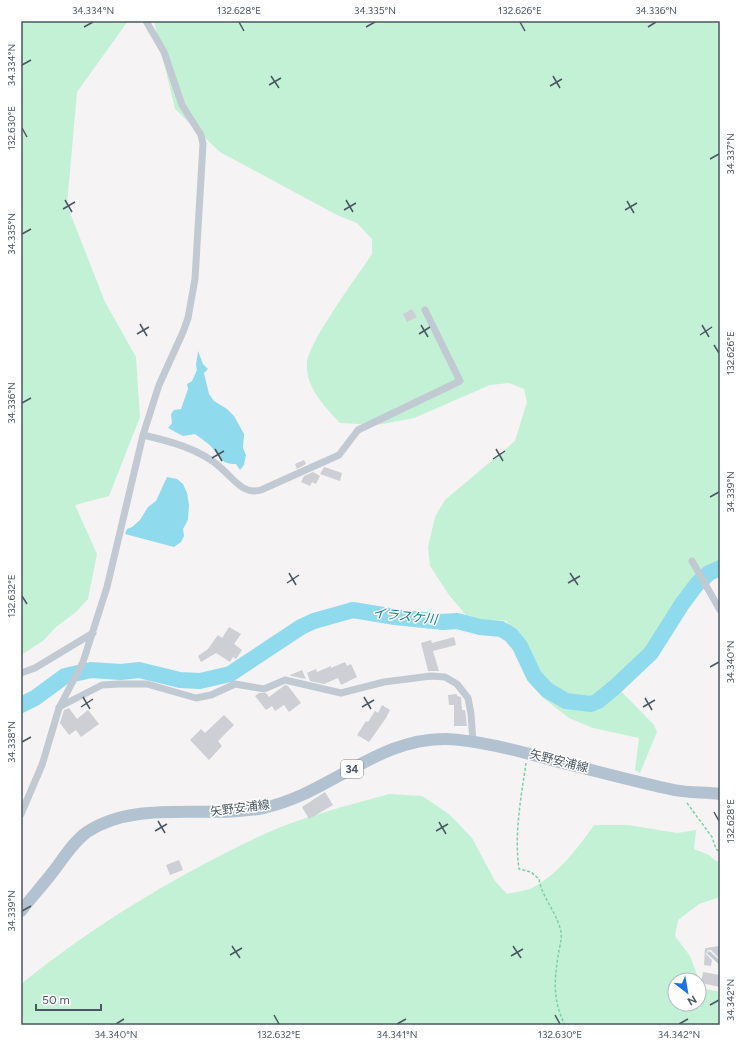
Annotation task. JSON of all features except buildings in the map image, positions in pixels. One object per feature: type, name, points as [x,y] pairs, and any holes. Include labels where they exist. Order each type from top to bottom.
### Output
[{"type":"main road","name":"矢野安浦線","points":[[21,911],[71,848],[86,832],[104,824],[129,815],[170,812],[220,813],[264,808],[300,796],[384,752],[405,744],[426,739],[473,742],[527,753],[676,790],[720,794]]},
{"type":"street","points":[[21,814],[42,765],[59,708],[83,662],[93,633],[107,587],[142,435],[159,385],[184,332],[193,299],[204,153],[201,135],[182,105],[164,52],[146,21]]},
{"type":"street","points":[[142,435],[170,441],[205,457],[221,467],[244,489],[254,492],[261,490],[339,455],[358,430],[439,393],[460,381],[425,310]]},
{"type":"street","points":[[692,561],[719,609]]},
{"type":"street","points":[[21,673],[35,668],[93,633]]},
{"type":"street","points":[[59,708],[102,685],[147,684],[196,698],[211,696],[235,684],[264,689],[285,680],[341,693],[384,682],[431,676],[444,677],[457,684],[468,698],[473,742]]},
{"type":"lane","points":[[709,953],[720,963]]},
{"type":"path","points":[[527,753],[519,804],[517,858],[519,869],[532,872],[539,879],[541,889],[556,915],[561,934],[556,966],[555,1000],[565,1025]]},
{"type":"path","points":[[676,790],[700,818],[712,837],[716,849],[720,852]]},
{"type":"green space","points":[[21,21],[128,21],[77,92],[67,205],[105,302],[136,357],[140,417],[109,496],[75,505],[97,554],[88,599],[76,612],[56,627],[43,641],[21,655]]},
{"type":"green space","points":[[154,21],[720,21],[720,563],[711,568],[689,590],[648,648],[615,685],[654,725],[657,732],[640,773],[635,770],[639,738],[593,728],[569,718],[542,697],[511,641],[507,621],[471,621],[449,595],[430,566],[428,547],[435,517],[445,500],[515,441],[527,402],[524,389],[509,383],[490,385],[414,418],[377,425],[340,423],[317,396],[309,380],[307,363],[310,353],[324,325],[372,254],[372,239],[357,223],[337,215],[220,152],[175,109]]},
{"type":"green space","points":[[389,794],[422,796],[449,814],[472,838],[495,881],[507,894],[531,888],[552,875],[575,851],[594,825],[628,825],[677,833],[696,830],[694,849],[709,855],[716,861],[720,862],[720,897],[699,904],[678,920],[675,936],[690,956],[696,972],[667,972],[667,1012],[707,1012],[707,989],[720,992],[720,1025],[21,1025],[21,984],[49,962],[106,922],[166,885],[228,851],[276,829]]},
{"type":"water","points":[[198,351],[203,364],[208,369],[204,373],[209,394],[214,401],[227,409],[234,416],[244,434],[243,448],[246,455],[244,465],[240,470],[236,464],[227,463],[222,460],[209,445],[195,434],[183,436],[168,428],[172,423],[171,414],[174,410],[181,409],[188,389],[187,384],[192,381],[197,370],[196,365]]},
{"type":"water","points":[[167,477],[177,479],[183,484],[187,493],[189,505],[188,520],[183,529],[184,536],[181,542],[174,547],[125,534],[127,529],[132,527],[140,520],[148,507],[156,501]]},
{"type":"waterway","name":"イラスケ川","points":[[21,705],[35,698],[65,676],[91,670],[121,672],[139,670],[180,680],[200,681],[230,674],[301,627],[314,621],[353,610],[395,617],[443,622],[457,621],[480,627],[501,629],[511,635],[520,646],[534,676],[547,690],[566,701],[591,704],[598,701],[615,687],[651,653],[682,604],[697,584],[709,573],[720,568]]}]
